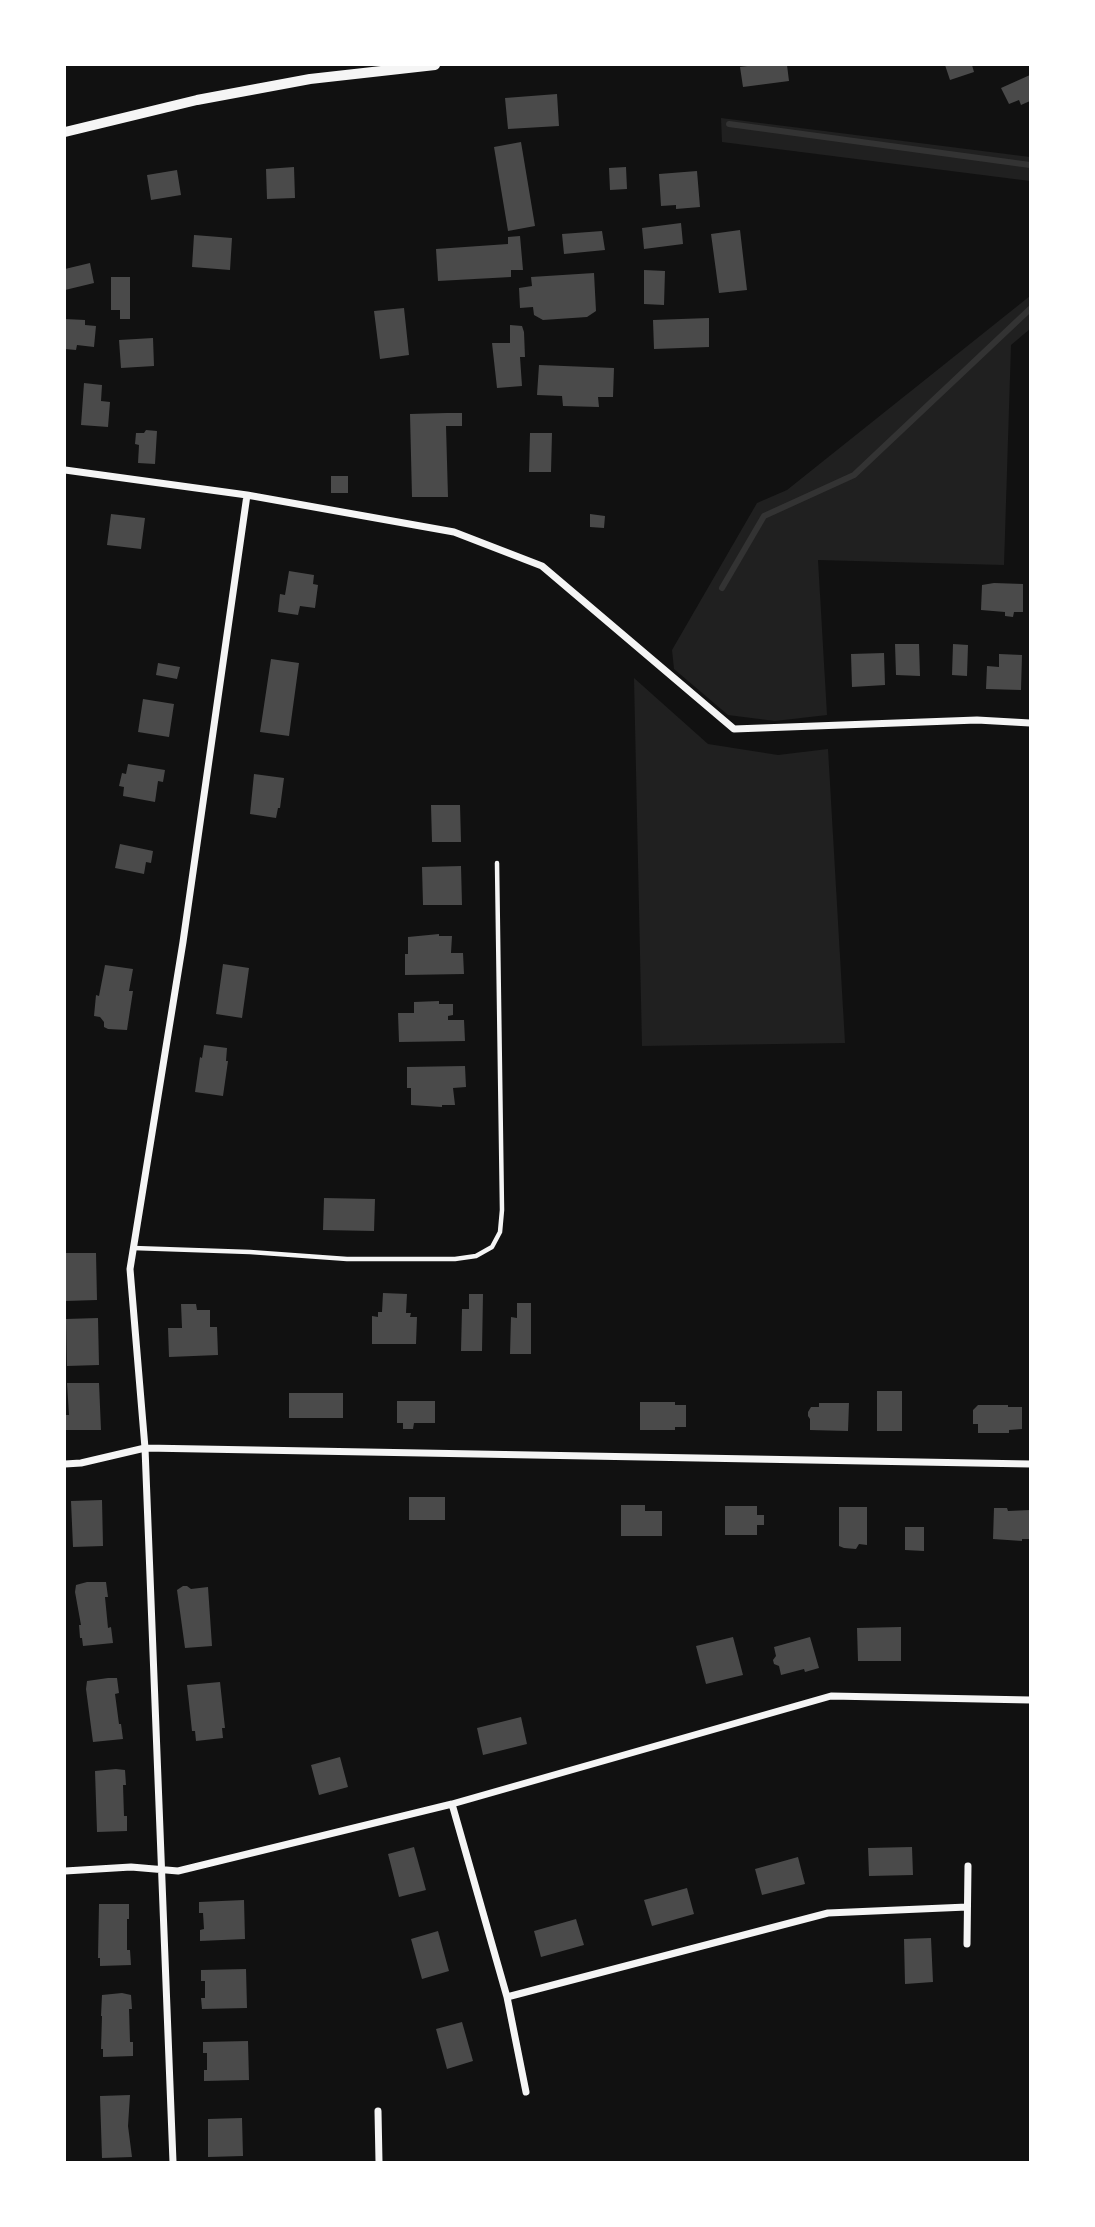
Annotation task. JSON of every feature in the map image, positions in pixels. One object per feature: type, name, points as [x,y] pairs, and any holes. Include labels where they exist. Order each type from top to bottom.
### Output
[{"type":"street","points":[[65,132],[197,100],[310,79],[435,65]]},
{"type":"street","points":[[65,470],[247,495],[454,532],[542,566],[734,729],[977,720],[1030,723]]},
{"type":"street","points":[[173,2162],[145,1448],[130,1269],[183,942],[247,495]]},
{"type":"street","points":[[65,1464],[81,1464],[145,1448],[1030,1464]]},
{"type":"street","points":[[65,1871],[131,1867],[178,1871],[452,1804],[831,1696],[1030,1700]]},
{"type":"street","points":[[452,1804],[507,1997],[526,2092]]},
{"type":"street","points":[[967,1944],[968,1866]]},
{"type":"street","points":[[507,1997],[828,1913],[967,1907]]},
{"type":"street","points":[[378,2111],[379,2162]]},
{"type":"lane","points":[[133,1248],[347,1259],[456,1259],[476,1256],[492,1247],[500,1232],[502,1210],[497,863]]},
{"type":"shaded area","points":[[721,118],[1030,157],[1030,181],[722,142]]},
{"type":"shaded area","points":[[1030,296],[1030,329],[1011,345],[1004,565],[818,560],[827,715],[775,721],[728,715],[674,669],[672,650],[757,503],[787,490]]},
{"type":"shaded area","points":[[634,678],[708,744],[778,755],[828,749],[845,1043],[642,1046]]},
{"type":"building","points":[[787,65],[789,81],[743,87],[740,67]]},
{"type":"building","points":[[945,65],[972,65],[974,72],[950,80]]},
{"type":"building","points":[[1030,75],[1030,101],[1021,105],[1019,100],[1009,104],[1001,88]]},
{"type":"building","points":[[557,94],[559,126],[508,129],[505,98]]},
{"type":"building","points":[[521,142],[535,226],[508,231],[494,147]]},
{"type":"building","points":[[294,167],[295,198],[267,199],[266,169]]},
{"type":"building","points":[[626,167],[627,189],[610,190],[609,168]]},
{"type":"building","points":[[177,170],[181,195],[151,200],[147,175]]},
{"type":"building","points":[[697,171],[700,207],[676,209],[676,205],[661,206],[659,174]]},
{"type":"building","points":[[681,223],[683,244],[644,249],[642,228]]},
{"type":"building","points":[[740,230],[747,290],[719,293],[711,234]]},
{"type":"building","points":[[602,231],[605,250],[564,254],[562,234]]},
{"type":"building","points":[[194,235],[232,238],[230,270],[192,267]]},
{"type":"building","points":[[520,236],[523,270],[511,270],[511,277],[438,281],[436,249],[508,244],[508,237]]},
{"type":"building","points":[[90,263],[94,283],[65,290],[65,269]]},
{"type":"building","points":[[644,270],[665,271],[664,305],[644,304]]},
{"type":"building","points":[[594,273],[596,311],[587,317],[543,320],[534,315],[533,307],[520,308],[519,288],[532,286],[531,277]]},
{"type":"building","points":[[111,277],[130,277],[130,319],[120,319],[120,310],[111,310]]},
{"type":"building","points":[[404,308],[409,355],[380,359],[374,311]]},
{"type":"building","points":[[709,318],[709,347],[654,349],[653,320]]},
{"type":"building","points":[[65,319],[85,320],[85,325],[96,326],[94,347],[77,345],[76,350],[65,349]]},
{"type":"building","points":[[510,325],[522,326],[524,332],[525,357],[520,357],[522,386],[497,388],[492,343],[510,343]]},
{"type":"building","points":[[153,338],[154,366],[121,368],[119,340]]},
{"type":"building","points":[[539,365],[614,368],[613,397],[598,397],[599,407],[563,406],[562,396],[537,395]]},
{"type":"building","points":[[84,383],[102,385],[101,401],[110,402],[108,427],[81,425]]},
{"type":"building","points":[[462,413],[462,426],[446,426],[448,497],[412,497],[410,414]]},
{"type":"building","points":[[146,430],[157,431],[155,464],[138,463],[139,445],[135,444],[136,433],[144,433]]},
{"type":"building","points":[[530,433],[552,433],[551,472],[529,472]]},
{"type":"building","points":[[331,476],[348,476],[348,493],[331,493]]},
{"type":"building","points":[[111,514],[145,518],[141,549],[107,545]]},
{"type":"building","points":[[590,514],[605,516],[604,528],[590,527]]},
{"type":"building","points":[[289,571],[314,575],[313,584],[318,585],[315,608],[300,606],[298,615],[278,612],[280,594],[285,595]]},
{"type":"building","points":[[1023,584],[1023,612],[1014,612],[1013,617],[1005,616],[1005,612],[981,610],[982,585]]},
{"type":"building","points":[[895,644],[919,644],[920,676],[896,675]]},
{"type":"building","points":[[953,644],[968,645],[967,676],[952,675]]},
{"type":"building","points":[[884,653],[885,685],[852,687],[851,654]]},
{"type":"building","points":[[999,654],[1022,655],[1021,690],[986,689],[987,666],[999,667]]},
{"type":"building","points":[[271,659],[299,663],[289,736],[260,732]]},
{"type":"building","points":[[158,663],[180,667],[177,679],[156,675]]},
{"type":"building","points":[[143,699],[174,704],[169,737],[138,732]]},
{"type":"building","points":[[128,764],[165,770],[163,782],[158,781],[155,802],[123,796],[124,787],[119,786],[122,773],[126,774]]},
{"type":"building","points":[[254,774],[284,778],[276,818],[250,814]]},
{"type":"building","points":[[431,805],[460,805],[461,842],[432,842]]},
{"type":"building","points":[[120,844],[153,851],[151,863],[146,862],[144,874],[115,868]]},
{"type":"building","points":[[461,866],[462,905],[423,905],[422,867]]},
{"type":"building","points":[[439,934],[452,936],[451,953],[463,953],[464,974],[405,975],[408,937]]},
{"type":"building","points":[[223,964],[249,968],[242,1018],[216,1014]]},
{"type":"building","points":[[105,965],[133,969],[129,991],[133,991],[127,1030],[108,1029],[104,1027],[100,1017],[94,1016],[96,995],[99,996]]},
{"type":"building","points":[[439,1001],[439,1004],[453,1004],[453,1015],[448,1016],[448,1020],[464,1020],[465,1041],[399,1042],[398,1013],[414,1013],[414,1002]]},
{"type":"building","points":[[204,1045],[227,1048],[223,1096],[195,1092]]},
{"type":"building","points":[[465,1066],[466,1087],[453,1088],[455,1105],[411,1105],[411,1088],[407,1088],[407,1067]]},
{"type":"building","points":[[324,1198],[375,1199],[374,1231],[323,1230]]},
{"type":"building","points":[[65,1253],[96,1253],[97,1300],[65,1301]]},
{"type":"building","points":[[383,1293],[407,1294],[406,1313],[411,1313],[410,1317],[417,1317],[416,1344],[372,1344],[372,1316],[378,1317],[378,1312],[382,1312]]},
{"type":"building","points":[[469,1294],[483,1294],[482,1351],[461,1351],[462,1309],[469,1309]]},
{"type":"building","points":[[517,1303],[531,1303],[531,1354],[510,1354],[511,1317],[517,1318]]},
{"type":"building","points":[[181,1304],[196,1304],[197,1310],[210,1310],[210,1327],[217,1327],[218,1355],[169,1357],[168,1328],[182,1328]]},
{"type":"building","points":[[98,1318],[99,1365],[67,1366],[66,1319]]},
{"type":"building","points":[[67,1383],[99,1383],[101,1430],[65,1430],[65,1415],[69,1415]]},
{"type":"building","points":[[877,1391],[902,1391],[902,1431],[877,1431]]},
{"type":"building","points":[[289,1393],[343,1393],[343,1418],[289,1418]]},
{"type":"building","points":[[397,1401],[435,1401],[435,1423],[414,1423],[413,1429],[403,1429],[403,1423],[397,1423]]},
{"type":"building","points":[[640,1402],[675,1402],[675,1405],[686,1405],[686,1427],[675,1427],[675,1430],[640,1430]]},
{"type":"building","points":[[819,1403],[849,1403],[848,1431],[810,1430],[808,1412],[811,1407],[819,1407]]},
{"type":"building","points":[[978,1405],[1022,1407],[1022,1429],[1009,1430],[1009,1433],[978,1433],[978,1424],[973,1424],[973,1410]]},
{"type":"building","points":[[409,1497],[445,1497],[445,1520],[409,1520]]},
{"type":"building","points":[[102,1500],[103,1546],[73,1547],[71,1501]]},
{"type":"building","points":[[621,1505],[645,1505],[645,1511],[662,1511],[662,1536],[621,1536]]},
{"type":"building","points":[[725,1506],[757,1506],[757,1515],[764,1515],[764,1525],[757,1525],[757,1535],[725,1535]]},
{"type":"building","points":[[839,1507],[867,1507],[867,1545],[859,1544],[856,1549],[839,1546]]},
{"type":"building","points":[[994,1508],[1007,1508],[1008,1511],[1030,1510],[1030,1539],[993,1539]]},
{"type":"building","points":[[905,1527],[924,1527],[924,1551],[905,1550]]},
{"type":"building","points":[[106,1582],[108,1628],[111,1627],[113,1643],[83,1646],[75,1592],[76,1585]]},
{"type":"building","points":[[183,1586],[191,1589],[208,1587],[212,1646],[185,1648],[177,1590]]},
{"type":"building","points":[[901,1627],[901,1661],[858,1661],[857,1628]]},
{"type":"building","points":[[733,1637],[743,1675],[706,1684],[696,1646]]},
{"type":"building","points":[[810,1637],[819,1668],[781,1675],[779,1666],[774,1664],[773,1660],[776,1656],[774,1647]]},
{"type":"building","points":[[117,1678],[119,1693],[115,1694],[123,1739],[93,1742],[87,1681]]},
{"type":"building","points":[[220,1682],[225,1728],[222,1728],[223,1738],[196,1741],[195,1731],[192,1731],[187,1685]]},
{"type":"building","points":[[521,1717],[527,1744],[483,1755],[477,1728]]},
{"type":"building","points":[[340,1757],[348,1787],[319,1795],[311,1765]]},
{"type":"building","points":[[125,1770],[124,1816],[127,1816],[127,1831],[97,1832],[95,1771]]},
{"type":"building","points":[[414,1847],[426,1890],[399,1897],[388,1854]]},
{"type":"building","points":[[912,1847],[913,1875],[869,1876],[868,1848]]},
{"type":"building","points":[[798,1857],[805,1884],[762,1895],[755,1869]]},
{"type":"building","points":[[687,1888],[694,1914],[652,1926],[644,1900]]},
{"type":"building","points":[[244,1900],[245,1939],[200,1941],[200,1930],[204,1929],[199,1902]]},
{"type":"building","points":[[99,1904],[129,1904],[127,1950],[130,1950],[131,1965],[100,1966]]},
{"type":"building","points":[[576,1919],[584,1945],[541,1957],[534,1931]]},
{"type":"building","points":[[438,1931],[449,1971],[422,1979],[411,1939]]},
{"type":"building","points":[[931,1938],[933,1982],[905,1984],[904,1939]]},
{"type":"building","points":[[246,1969],[247,2008],[202,2009],[201,1998],[205,1998],[205,1981],[201,1981],[201,1970]]},
{"type":"building","points":[[102,1995],[131,1995],[130,2042],[133,2042],[133,2056],[103,2057]]},
{"type":"building","points":[[462,2022],[473,2061],[447,2069],[436,2029]]},
{"type":"building","points":[[248,2041],[249,2080],[204,2081],[207,2053],[203,2053],[203,2042]]},
{"type":"building","points":[[130,2095],[128,2126],[132,2157],[102,2158],[100,2096]]},
{"type":"building","points":[[242,2118],[243,2156],[208,2157],[208,2119]]},
{"type":"waterway","points":[[729,124],[1030,165]]},
{"type":"waterway","points":[[722,588],[764,516],[854,475],[1030,309]]}]
